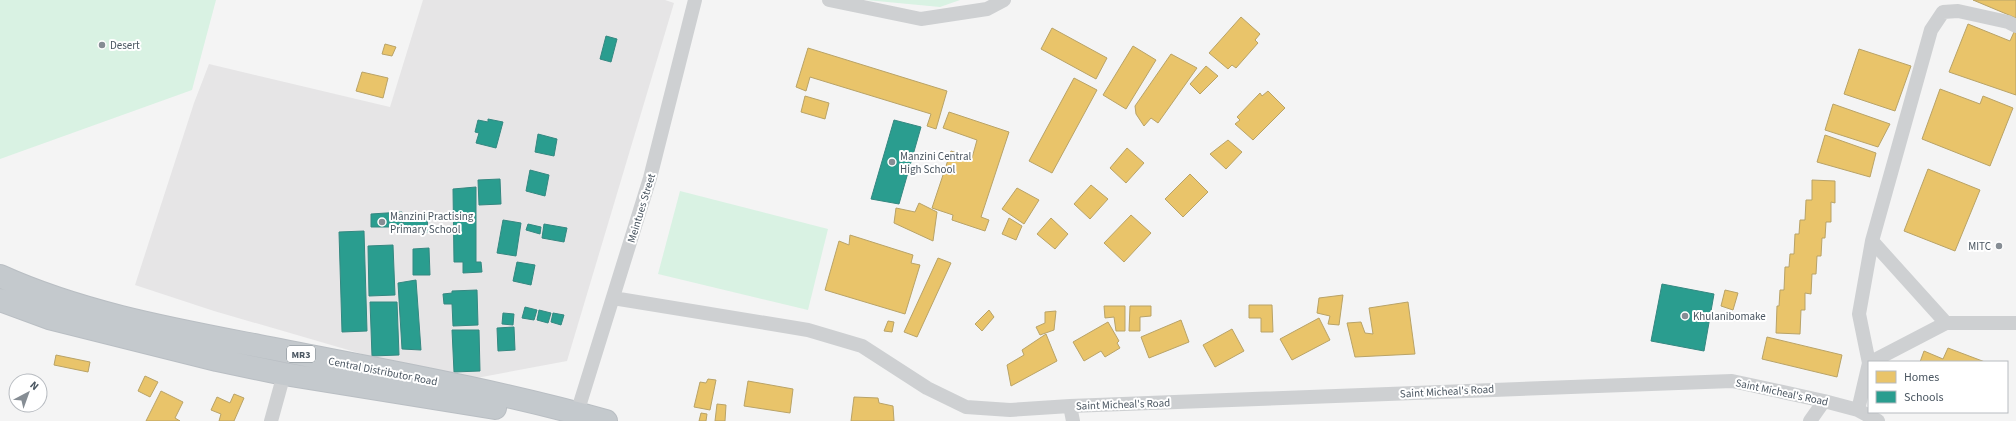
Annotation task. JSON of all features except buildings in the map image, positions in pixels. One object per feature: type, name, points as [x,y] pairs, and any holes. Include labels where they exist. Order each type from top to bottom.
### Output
[{"type":"highway","name":"Central Distributor Road","points":[[0,276],[35,292],[105,314],[502,395],[606,421]]},
{"type":"highway","name":"Central Distributor Road","points":[[0,300],[49,318],[93,330],[284,374],[501,409],[553,421]]},
{"type":"street","name":"Meintues Street","points":[[577,413],[650,178],[695,0]]},
{"type":"street","points":[[829,0],[921,19],[987,9],[1004,0]]},
{"type":"street","points":[[1869,361],[1858,314],[1872,241],[1931,30],[1943,12],[1958,11],[2008,22],[2016,26]]},
{"type":"street","points":[[1872,241],[1946,322]]},
{"type":"street","name":"Saint Micheal's Road","points":[[613,298],[808,330],[862,346],[927,388],[966,407],[1010,410],[1070,406],[1732,381],[1858,410],[1878,421]]},
{"type":"street","points":[[1873,361],[1946,322],[2016,323]]},
{"type":"street","points":[[1858,410],[1868,367]]},
{"type":"street","points":[[271,421],[284,374]]},
{"type":"street","points":[[1810,421],[1824,401]]},
{"type":"street","points":[[1070,406],[1073,421]]},
{"type":"shaded area","name":"Manzini Practising Primary School","points":[[423,0],[665,0],[674,3],[567,361],[471,379],[393,363],[214,311],[135,285],[194,103],[209,64],[390,107]]},
{"type":"green space","name":"Desert","points":[[0,0],[216,0],[192,90],[0,159]]},
{"type":"green space","points":[[866,0],[960,0],[940,7]]},
{"type":"green space","points":[[680,191],[828,229],[808,310],[658,274]]},
{"type":"place","name":"Desert","points":[[102,45]]},
{"type":"place","name":"Manzini Central High School","points":[[892,162]]},
{"type":"place","name":"Manzini Practising Primary School","points":[[382,222]]},
{"type":"place","name":"MITC","points":[[1999,246]]},
{"type":"place","name":"Khulanibomake","points":[[1685,316]]}]
